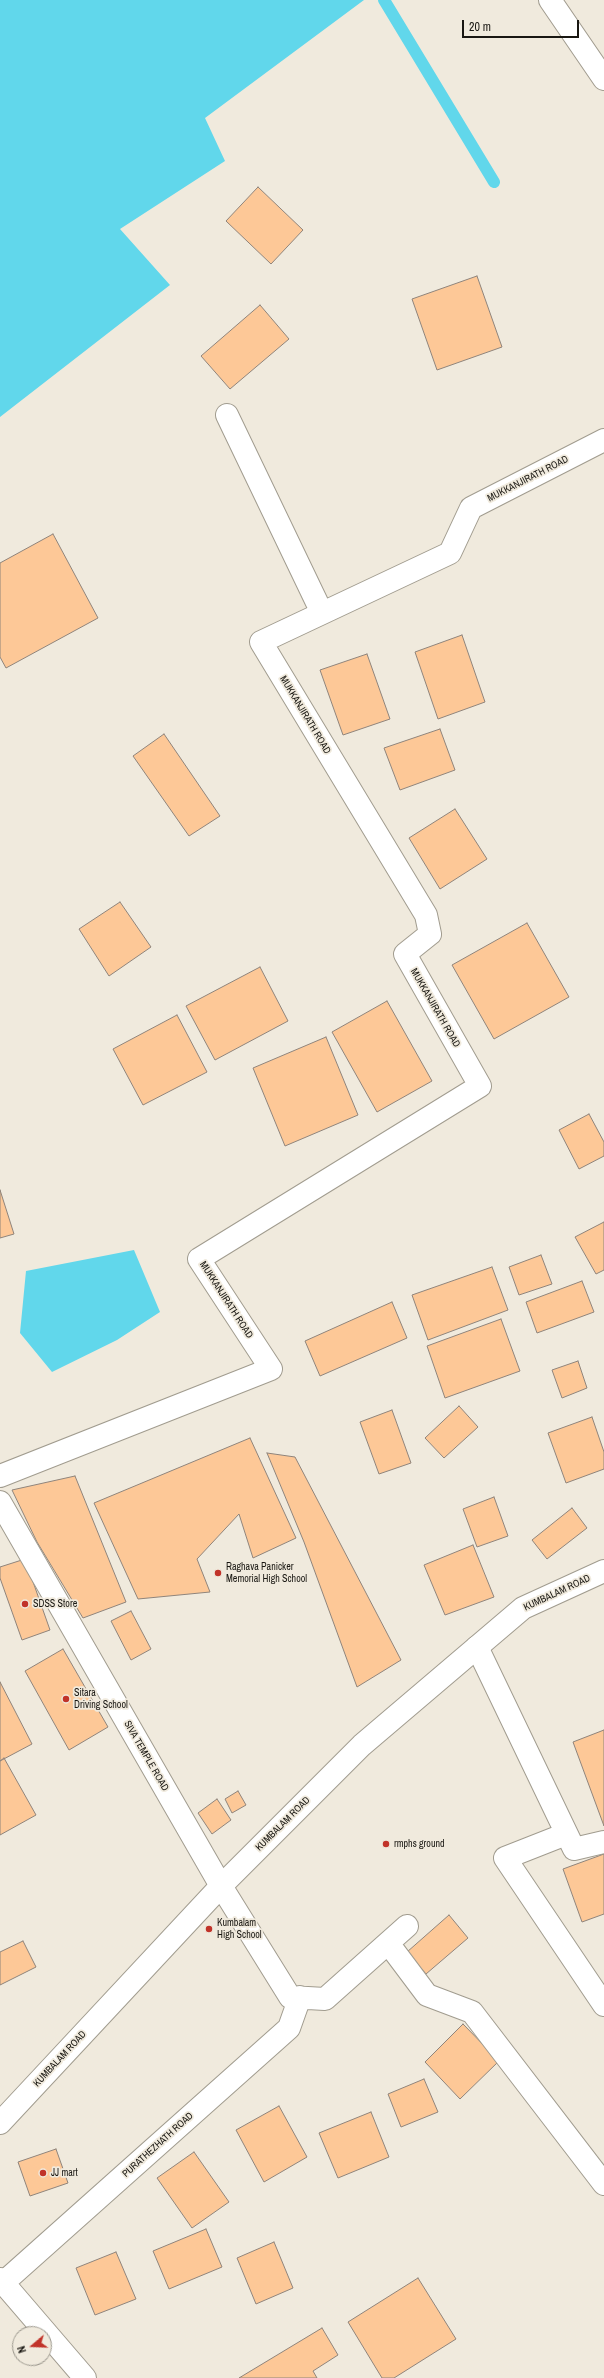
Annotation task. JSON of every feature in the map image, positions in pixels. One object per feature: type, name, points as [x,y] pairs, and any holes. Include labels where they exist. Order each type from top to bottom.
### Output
[{"type":"street","points":[[550,0],[604,79]]},
{"type":"street","points":[[227,415],[322,613]]},
{"type":"street","name":"MUKKANJIRATH ROAD","points":[[0,1476],[270,1370],[199,1259],[480,1086],[405,954],[430,934],[426,915],[261,642],[450,553],[471,508],[604,440]]},
{"type":"street","name":"SIVA TEMPLE ROAD","points":[[0,1502],[221,1886]]},
{"type":"street","name":"KUMBALAM ROAD","points":[[0,2123],[221,1886],[362,1745],[523,1608],[604,1571]]},
{"type":"street","points":[[477,1647],[574,1849],[604,1842]]},
{"type":"street","points":[[566,1834],[505,1858],[604,2005]]},
{"type":"street","points":[[221,1886],[290,1997],[325,1999],[407,1926]]},
{"type":"street","points":[[388,1943],[427,1994],[472,2012],[604,2184]]},
{"type":"street","name":"PURATHEZHATH ROAD","points":[[85,2378],[2,2281],[289,2028],[300,1997]]},
{"type":"water","points":[[0,0],[364,0],[205,118],[225,161],[120,229],[170,285],[0,417]]},
{"type":"water","points":[[134,1250],[160,1312],[117,1340],[52,1372],[20,1333],[26,1271]]},
{"type":"building","points":[[258,187],[303,230],[271,264],[226,221]]},
{"type":"building","points":[[477,276],[502,347],[437,370],[412,299]]},
{"type":"building","points":[[260,305],[289,339],[230,389],[201,356]]},
{"type":"building","points":[[53,534],[98,618],[6,668],[0,657],[0,563]]},
{"type":"building","points":[[462,635],[485,702],[438,719],[415,652]]},
{"type":"building","points":[[367,654],[390,719],[343,735],[320,670]]},
{"type":"building","points":[[440,729],[455,770],[400,790],[384,748]]},
{"type":"building","points":[[164,734],[220,816],[189,836],[133,756]]},
{"type":"building","points":[[455,809],[487,859],[440,889],[409,838]]},
{"type":"building","points":[[120,902],[151,947],[109,976],[79,929]]},
{"type":"building","points":[[527,923],[569,997],[494,1039],[452,965]]},
{"type":"building","points":[[260,967],[288,1021],[215,1060],[186,1006]]},
{"type":"building","points":[[387,1001],[432,1081],[377,1112],[332,1032]]},
{"type":"building","points":[[177,1015],[207,1072],[143,1105],[113,1049]]},
{"type":"building","points":[[326,1037],[358,1115],[285,1146],[253,1068]]},
{"type":"building","points":[[589,1114],[604,1142],[604,1156],[579,1169],[559,1130]]},
{"type":"building","points":[[0,1190],[14,1234],[0,1238]]},
{"type":"building","points":[[604,1222],[604,1270],[596,1274],[575,1237]]},
{"type":"building","points":[[541,1255],[552,1284],[519,1295],[509,1267]]},
{"type":"building","points":[[492,1267],[508,1310],[428,1340],[412,1295]]},
{"type":"building","points":[[582,1281],[594,1312],[537,1333],[526,1302]]},
{"type":"building","points":[[392,1302],[407,1338],[320,1376],[305,1341]]},
{"type":"building","points":[[501,1319],[520,1371],[445,1398],[427,1346]]},
{"type":"building","points":[[578,1361],[587,1388],[562,1398],[552,1370]]},
{"type":"building","points":[[459,1406],[478,1427],[444,1458],[425,1438]]},
{"type":"building","points":[[392,1410],[411,1463],[379,1474],[360,1422]]},
{"type":"building","points":[[592,1417],[604,1452],[604,1469],[566,1483],[548,1433]]},
{"type":"building","points":[[250,1438],[296,1538],[253,1558],[239,1514],[197,1559],[210,1592],[138,1599],[94,1503]]},
{"type":"building","points":[[267,1453],[295,1457],[401,1660],[357,1687],[304,1542]]},
{"type":"building","points":[[75,1476],[126,1602],[83,1618],[37,1542],[12,1490]]},
{"type":"building","points":[[494,1497],[508,1536],[477,1547],[463,1509]]},
{"type":"building","points":[[572,1508],[587,1528],[547,1559],[532,1540]]},
{"type":"building","points":[[473,1545],[494,1597],[445,1615],[424,1565]]},
{"type":"building","name":"SDSS Store","points":[[25,1559],[50,1630],[22,1640],[0,1578],[0,1567]]},
{"type":"building","points":[[131,1611],[151,1649],[131,1660],[111,1621]]},
{"type":"building","name":"Sitara Driving School","points":[[63,1649],[108,1727],[69,1750],[25,1671]]},
{"type":"building","points":[[0,1682],[32,1744],[0,1761]]},
{"type":"building","points":[[604,1730],[604,1826],[573,1742]]},
{"type":"building","points":[[4,1758],[36,1815],[0,1835],[0,1761]]},
{"type":"building","points":[[238,1791],[246,1805],[232,1813],[225,1799]]},
{"type":"building","points":[[217,1799],[231,1820],[212,1834],[198,1813]]},
{"type":"building","points":[[604,1854],[604,1914],[582,1922],[563,1869]]},
{"type":"building","points":[[449,1915],[468,1938],[426,1974],[407,1952]]},
{"type":"building","points":[[23,1941],[36,1967],[0,1985],[0,1952]]},
{"type":"building","points":[[463,2024],[499,2061],[460,2099],[425,2062]]},
{"type":"building","points":[[424,2079],[438,2112],[401,2127],[388,2094]]},
{"type":"building","points":[[279,2106],[307,2157],[264,2182],[236,2130]]},
{"type":"building","points":[[371,2112],[389,2157],[338,2178],[319,2133]]},
{"type":"building","name":"JJ mart","points":[[56,2149],[68,2183],[30,2196],[18,2162]]},
{"type":"building","points":[[194,2152],[229,2202],[192,2228],[157,2178]]},
{"type":"building","points":[[206,2229],[222,2267],[169,2289],[153,2251]]},
{"type":"building","points":[[274,2242],[293,2288],[256,2304],[237,2258]]},
{"type":"building","points":[[116,2252],[136,2299],[95,2315],[76,2268]]},
{"type":"building","points":[[418,2278],[456,2339],[394,2378],[382,2378],[348,2322]]},
{"type":"building","points":[[322,2328],[338,2355],[313,2371],[317,2378],[239,2378]]},
{"type":"waterway","points":[[384,0],[494,182]]},
{"type":"place","name":"Raghava Panicker Memorial High School","points":[[218,1573]]},
{"type":"place","name":"SDSS Store","points":[[25,1604]]},
{"type":"place","name":"Sitara Driving School","points":[[66,1699]]},
{"type":"place","name":"rmphs ground","points":[[386,1844]]},
{"type":"place","name":"Kumbalam High School","points":[[209,1929]]},
{"type":"place","name":"JJ mart","points":[[43,2173]]}]
